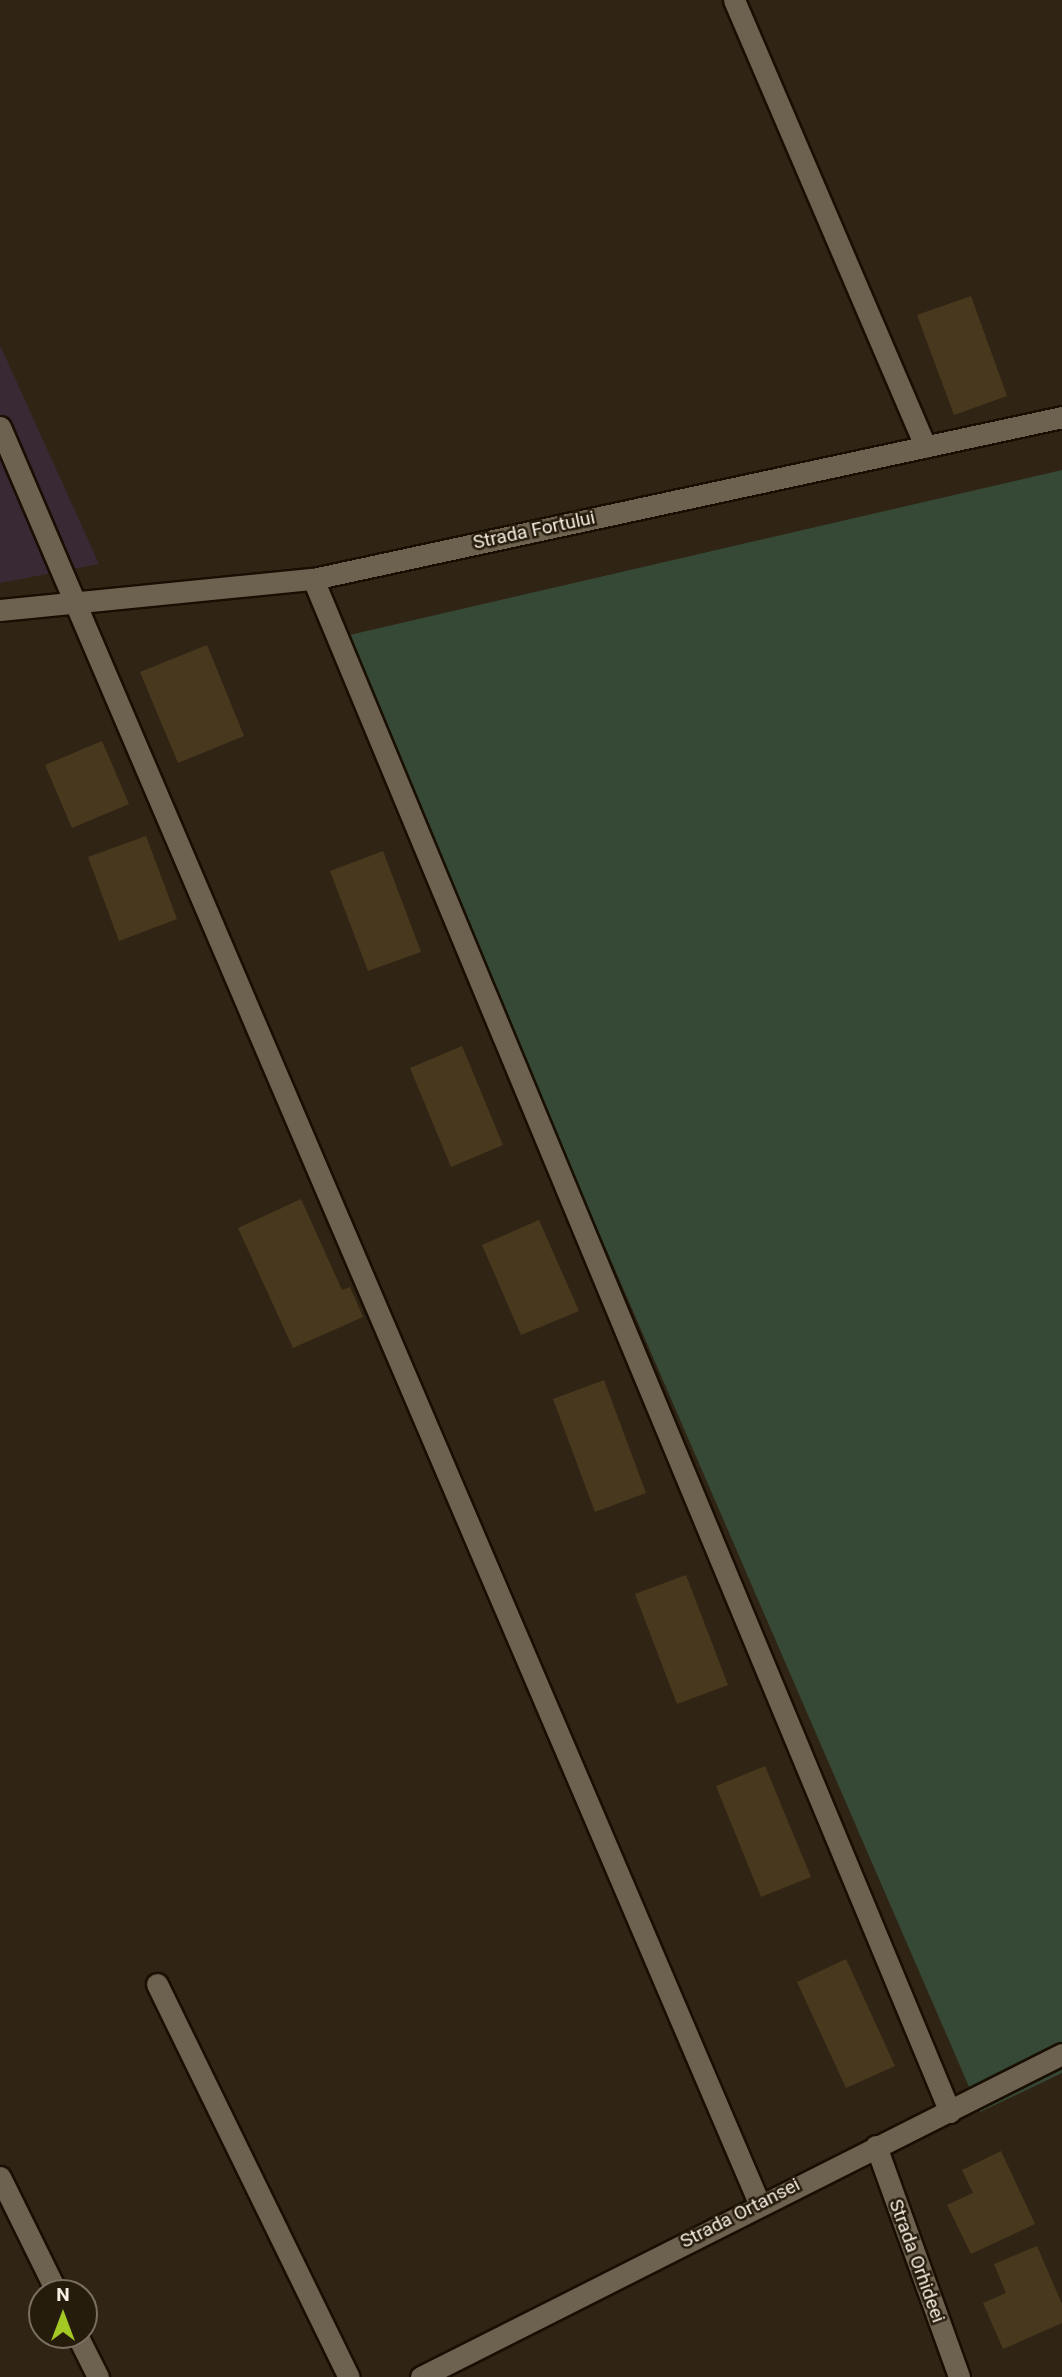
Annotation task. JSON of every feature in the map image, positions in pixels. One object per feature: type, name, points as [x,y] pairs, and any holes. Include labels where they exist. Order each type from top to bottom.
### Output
[{"type":"street","points":[[734,0],[926,447]]},
{"type":"street","name":"Strada Fortului","points":[[0,611],[313,579],[1062,417]]},
{"type":"street","points":[[0,427],[78,604],[759,2203]]},
{"type":"street","points":[[313,579],[950,2112]]},
{"type":"street","points":[[157,1984],[349,2377]]},
{"type":"street","name":"Strada Ortansei","points":[[421,2377],[759,2203],[950,2112],[1062,2054]]},
{"type":"street","name":"Strada Orhideei","points":[[876,2146],[959,2377]]},
{"type":"street","points":[[0,2176],[50,2279]]},
{"type":"street","points":[[84,2349],[98,2377]]},
{"type":"shaded area","points":[[0,345],[99,564],[0,583]]},
{"type":"green space","points":[[1062,470],[1062,2073],[980,2112],[341,637]]},
{"type":"building","points":[[971,296],[1007,396],[954,415],[917,315]]},
{"type":"building","points":[[207,645],[244,736],[178,763],[140,672]]},
{"type":"building","points":[[102,741],[129,804],[72,828],[45,765]]},
{"type":"building","points":[[146,836],[177,919],[119,941],[88,857]]},
{"type":"building","points":[[383,851],[421,952],[368,971],[330,871]]},
{"type":"building","points":[[462,1046],[503,1145],[451,1167],[410,1068]]},
{"type":"building","points":[[301,1199],[342,1290],[350,1287],[363,1317],[293,1348],[238,1228]]},
{"type":"building","points":[[539,1220],[579,1311],[521,1335],[482,1245]]},
{"type":"building","points":[[604,1380],[646,1493],[595,1512],[553,1399]]},
{"type":"building","points":[[686,1575],[728,1685],[677,1704],[635,1594]]},
{"type":"building","points":[[765,1766],[811,1877],[761,1897],[716,1786]]},
{"type":"building","points":[[846,1959],[895,2066],[846,2088],[797,1982]]},
{"type":"building","points":[[1001,2151],[1035,2224],[971,2254],[947,2205],[973,2193],[962,2170]]},
{"type":"building","points":[[1037,2246],[1062,2304],[1062,2323],[1003,2349],[983,2303],[1006,2293],[994,2264]]}]
